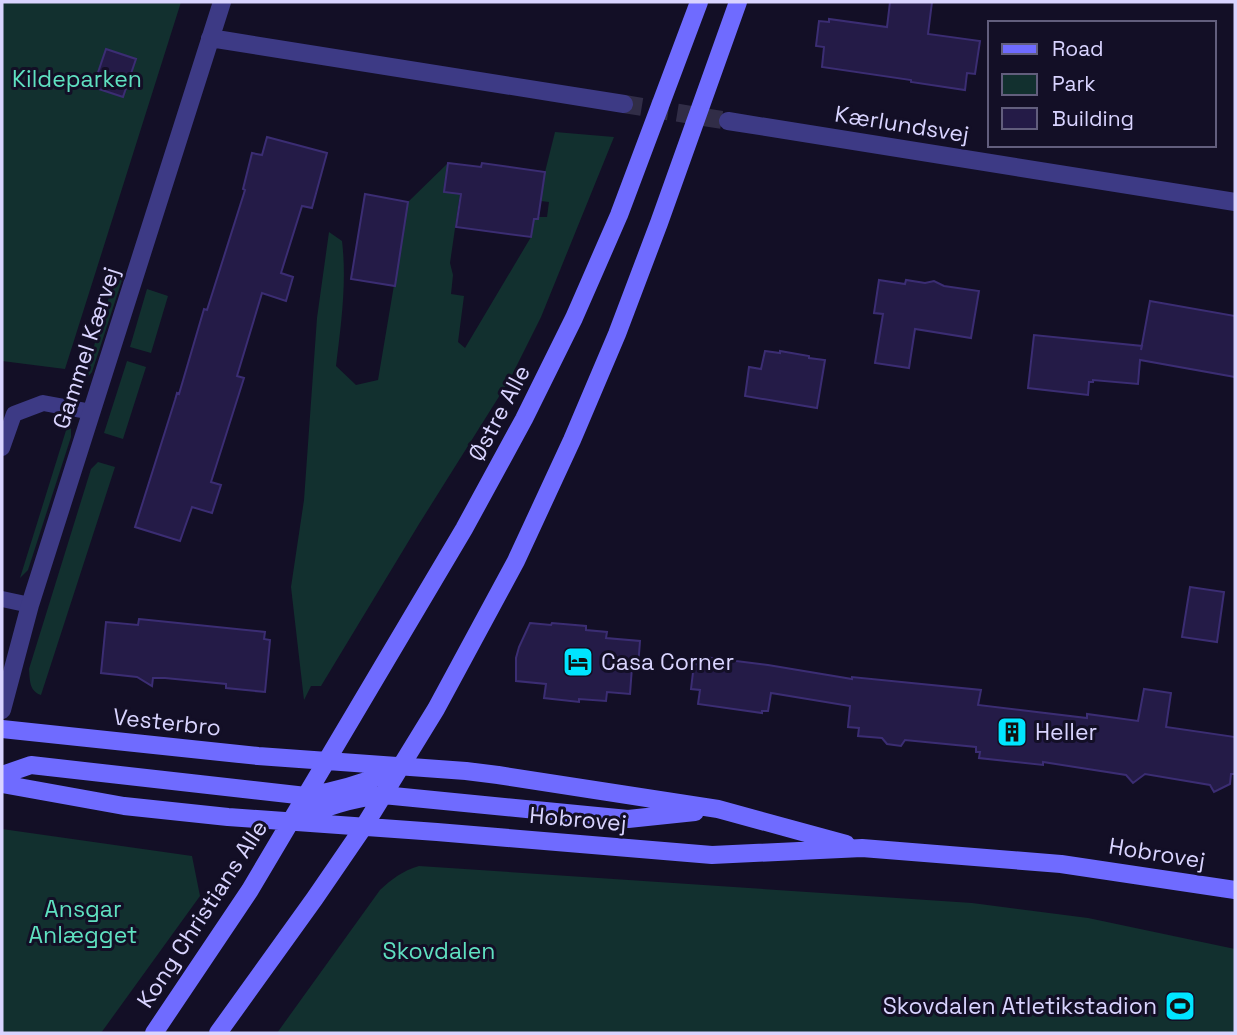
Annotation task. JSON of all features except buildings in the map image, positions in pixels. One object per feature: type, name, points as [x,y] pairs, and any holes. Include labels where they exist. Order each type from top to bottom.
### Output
[{"type":"main road","name":"Østre Alle","points":[[291,821],[464,529],[524,419],[619,215],[699,2]]},
{"type":"main road","points":[[218,1033],[363,828],[436,709],[516,561],[617,334],[738,2]]},
{"type":"main road","name":"Vesterbro","points":[[2,729],[327,762]]},
{"type":"main road","name":"Hobrovej","points":[[327,762],[466,771],[718,809],[862,848]]},
{"type":"main road","points":[[2,775],[31,765],[306,796],[367,782],[401,767]]},
{"type":"main road","points":[[2,784],[124,806],[291,821],[329,806],[383,795],[628,819],[718,809]]},
{"type":"main road","name":"Hobrovej","points":[[291,821],[712,855],[862,848],[1061,864],[1235,890]]},
{"type":"main road","name":"Kong Christians Alle","points":[[154,1033],[250,890],[291,821]]},
{"type":"street","name":"Gammel Kærvej","points":[[2,710],[30,605],[222,2]]},
{"type":"street","points":[[210,38],[624,104]]},
{"type":"street","name":"Kærlundsvej","points":[[728,121],[1235,202]]},
{"type":"lane","points":[[2,448],[14,414],[43,402],[92,412]]},
{"type":"lane","points":[[2,599],[30,605]]},
{"type":"green space","name":"Kildeparken","points":[[2,2],[181,2],[65,369],[2,361]]},
{"type":"green space","points":[[555,132],[614,137],[541,317],[510,379],[321,686],[311,686],[304,700],[291,587],[304,500],[317,318],[329,232],[342,241],[344,272],[336,366],[356,385],[378,380],[408,202],[448,163],[444,192],[460,194],[450,263],[453,275],[451,294],[464,296],[458,342],[465,348],[531,237],[534,219],[547,217],[549,202],[541,201]]},
{"type":"green space","points":[[125,271],[92,372],[83,382],[116,274]]},
{"type":"green space","points":[[147,289],[168,296],[151,353],[130,347]]},
{"type":"green space","points":[[127,361],[146,367],[123,439],[104,433]]},
{"type":"green space","points":[[68,424],[71,437],[28,570],[20,578]]},
{"type":"green space","points":[[98,462],[115,467],[41,695],[32,688],[29,669],[91,469]]},
{"type":"green space","name":"Ansgar Anlægget","points":[[2,829],[192,856],[200,896],[101,1033],[2,1033]]},
{"type":"green space","name":"Skovdalen","points":[[419,866],[972,903],[1088,918],[1235,949],[1235,1033],[277,1033],[380,890],[407,870]]},
{"type":"tunnel","points":[[624,104],[728,121]]},
{"type":"place","name":"Casa Corner","points":[[578,662]]},
{"type":"place","name":"Heller","points":[[1012,732]]},
{"type":"place","name":"Skovdalen Atletikstadion","points":[[1180,1006]]}]
